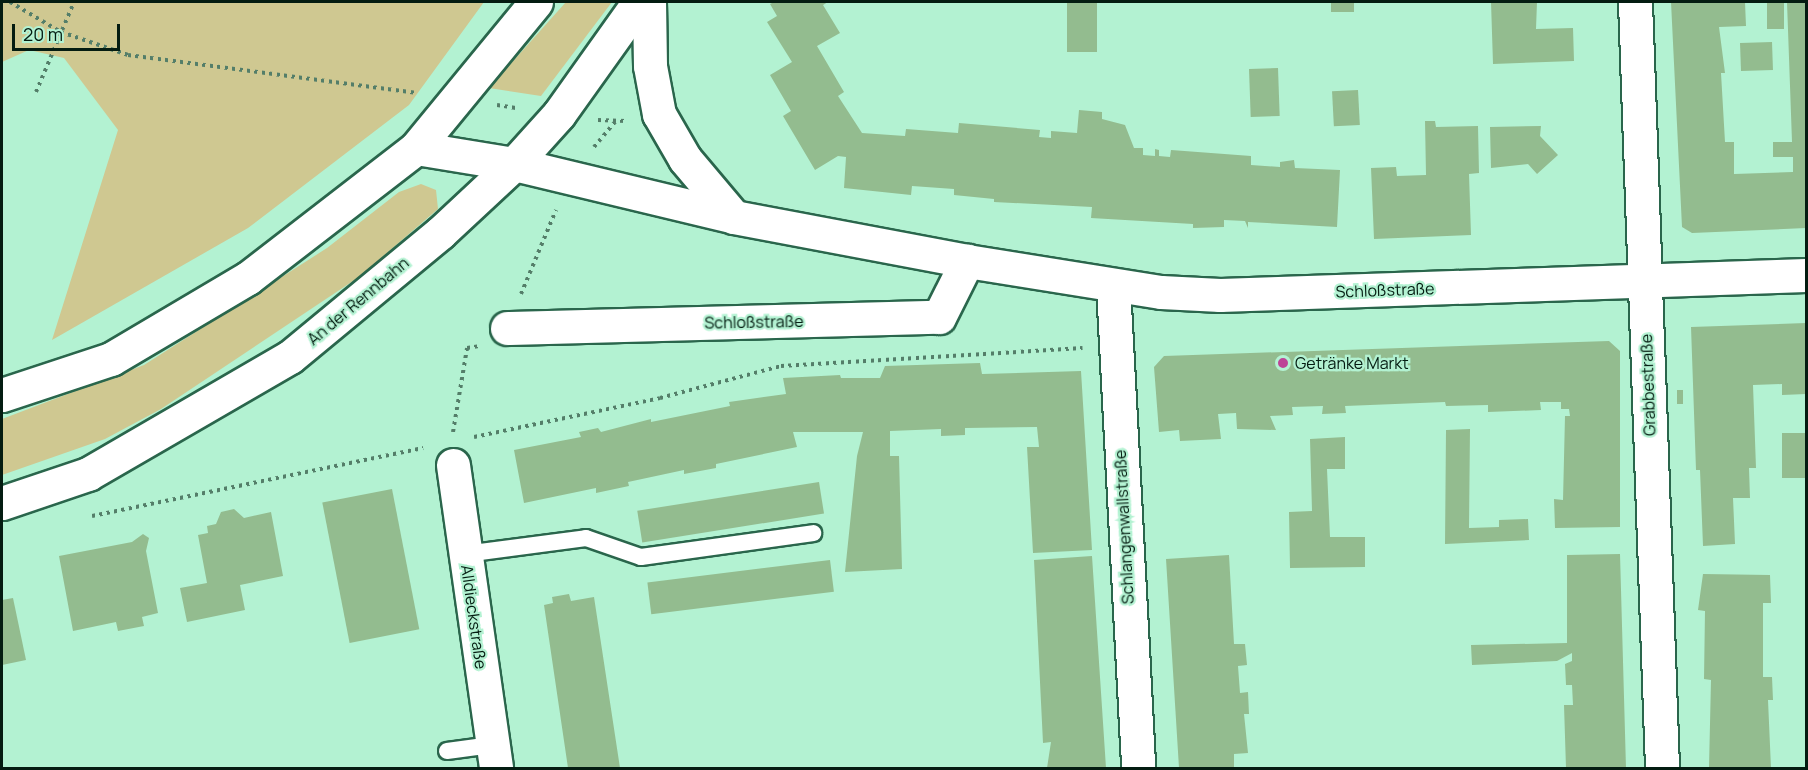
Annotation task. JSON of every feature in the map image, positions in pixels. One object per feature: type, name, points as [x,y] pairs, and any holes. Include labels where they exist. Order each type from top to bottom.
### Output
[{"type":"street","points":[[2,395],[111,359],[238,284],[416,148],[536,2]]},
{"type":"street","name":"An der Rennbahn","points":[[2,502],[88,474],[290,357],[440,233],[514,164],[559,114],[639,2]]},
{"type":"street","points":[[649,2],[650,66],[659,114],[685,159],[734,217]]},
{"type":"street","name":"Grabbestraße","points":[[1635,2],[1662,768]]},
{"type":"street","name":"Schloßstraße","points":[[416,148],[514,164],[734,217],[1113,286],[1220,295],[1806,275]]},
{"type":"street","name":"Schloßstraße","points":[[507,328],[939,317],[967,261]]},
{"type":"street","name":"Schlangenwallstraße","points":[[1113,286],[1114,346],[1138,768]]},
{"type":"street","name":"Alldieckstraße","points":[[450,450],[494,757]]},
{"type":"lane","points":[[465,554],[586,538],[641,556],[813,533]]},
{"type":"lane","points":[[447,751],[494,757]]},
{"type":"path","points":[[10,2],[61,32],[128,55],[615,122],[659,114]]},
{"type":"path","points":[[36,92],[74,2]]},
{"type":"path","points":[[92,516],[450,450],[781,366],[1114,346]]},
{"type":"shaded area","points":[[2,2],[484,2],[409,105],[248,228],[52,340],[118,130],[64,58],[29,50],[2,62]]},
{"type":"shaded area","points":[[566,2],[612,2],[541,96],[489,88]]},
{"type":"shaded area","points":[[421,184],[436,190],[438,209],[359,277],[161,409],[105,439],[2,475],[2,419],[144,365],[327,248],[399,192]]},
{"type":"building","points":[[774,2],[828,2],[823,5],[840,33],[817,46],[844,92],[838,96],[862,133],[905,136],[906,129],[958,133],[959,123],[1040,130],[1039,137],[1051,138],[1051,131],[1077,133],[1079,110],[1102,112],[1102,119],[1125,125],[1134,148],[1143,148],[1143,155],[1155,156],[1155,149],[1159,150],[1159,156],[1170,157],[1171,150],[1251,156],[1251,165],[1280,167],[1280,162],[1294,160],[1295,168],[1340,170],[1337,227],[1248,222],[1248,228],[1245,221],[1224,220],[1224,227],[1193,228],[1193,224],[1091,218],[1092,207],[994,202],[994,199],[954,195],[954,189],[912,186],[911,195],[844,188],[846,157],[838,156],[815,170],[783,116],[791,111],[770,75],[792,62],[767,22],[777,16],[770,4]]},
{"type":"building","points":[[1067,2],[1097,2],[1097,52],[1067,52]]},
{"type":"building","points":[[1331,2],[1354,2],[1354,12],[1331,12]]},
{"type":"building","points":[[1491,2],[1537,2],[1536,29],[1573,28],[1574,61],[1493,64]]},
{"type":"building","points":[[1671,2],[1745,2],[1746,26],[1719,27],[1725,73],[1721,73],[1725,142],[1734,142],[1734,174],[1793,172],[1793,157],[1773,157],[1773,142],[1792,142],[1787,2],[1806,2],[1806,228],[1692,233],[1682,227]]},
{"type":"building","points":[[1767,2],[1784,2],[1784,29],[1767,29]]},
{"type":"building","points":[[1772,42],[1773,70],[1741,71],[1740,43]]},
{"type":"building","points":[[1278,68],[1280,116],[1251,117],[1249,69]]},
{"type":"building","points":[[1358,90],[1360,125],[1334,126],[1332,91]]},
{"type":"building","points":[[1425,121],[1435,121],[1436,127],[1478,126],[1479,173],[1469,174],[1471,235],[1374,239],[1371,168],[1396,167],[1397,176],[1426,175]]},
{"type":"building","points":[[1541,126],[1540,136],[1558,155],[1537,174],[1528,164],[1491,168],[1490,127]]},
{"type":"building","points":[[1806,323],[1806,394],[1782,395],[1782,384],[1753,385],[1756,468],[1749,468],[1750,498],[1733,498],[1735,544],[1703,546],[1700,470],[1696,470],[1691,327]]},
{"type":"building","points":[[1609,341],[1620,351],[1620,527],[1555,528],[1554,499],[1563,500],[1565,416],[1570,416],[1569,409],[1561,409],[1561,402],[1540,402],[1541,410],[1488,412],[1488,405],[1446,406],[1445,402],[1345,406],[1346,413],[1322,414],[1323,406],[1292,407],[1293,415],[1270,416],[1276,430],[1237,429],[1236,413],[1218,414],[1221,439],[1180,441],[1179,430],[1159,432],[1154,367],[1164,356]]},
{"type":"building","points":[[980,363],[982,374],[1081,371],[1092,550],[1033,553],[1027,447],[1039,447],[1037,427],[965,428],[965,435],[941,436],[941,429],[890,431],[890,456],[899,456],[902,569],[845,572],[857,456],[863,432],[793,432],[797,447],[716,464],[716,468],[684,474],[684,470],[628,482],[629,486],[596,493],[596,488],[524,503],[514,450],[581,437],[579,432],[598,428],[601,432],[651,419],[651,422],[730,406],[729,402],[786,394],[783,378],[840,375],[841,378],[880,378],[885,366]]},
{"type":"building","points":[[1677,390],[1683,390],[1683,404],[1677,404]]},
{"type":"building","points":[[1470,429],[1469,528],[1499,527],[1499,520],[1528,519],[1529,540],[1445,544],[1446,430]]},
{"type":"building","points":[[1782,433],[1806,433],[1806,478],[1782,478]]},
{"type":"building","points":[[1345,437],[1345,469],[1327,469],[1330,537],[1365,537],[1365,567],[1290,568],[1289,512],[1312,511],[1310,439]]},
{"type":"building","points":[[819,482],[824,514],[642,542],[637,511]]},
{"type":"building","points":[[392,489],[419,629],[350,643],[322,503]]},
{"type":"building","points":[[234,509],[244,518],[271,512],[283,576],[240,585],[245,610],[187,622],[180,588],[207,583],[198,535],[208,533],[207,526],[216,524],[221,512]]},
{"type":"building","points":[[143,534],[149,538],[146,551],[158,613],[142,617],[144,626],[118,631],[116,622],[73,631],[59,556],[132,542]]},
{"type":"building","points":[[1620,554],[1626,768],[1566,768],[1564,705],[1573,705],[1572,685],[1566,685],[1565,664],[1572,661],[1572,653],[1557,661],[1472,665],[1471,645],[1567,643],[1567,555]]},
{"type":"building","points":[[1229,555],[1234,644],[1245,644],[1247,665],[1238,666],[1240,693],[1248,692],[1249,714],[1244,714],[1248,753],[1234,754],[1234,768],[1179,768],[1166,559]]},
{"type":"building","points":[[1092,556],[1106,768],[1047,768],[1051,742],[1043,743],[1034,560]]},
{"type":"building","points":[[830,560],[834,592],[651,614],[647,582]]},
{"type":"building","points":[[1703,574],[1770,575],[1771,603],[1763,603],[1763,677],[1772,677],[1773,700],[1768,700],[1771,768],[1709,768],[1711,680],[1704,679],[1705,611],[1698,610]]},
{"type":"building","points":[[569,594],[571,601],[594,597],[620,768],[568,768],[544,605],[553,603],[552,597]]},
{"type":"building","points":[[13,598],[26,660],[2,665],[2,600]]},
{"type":"place","name":"Getränke Markt","points":[[1283,363]]}]
